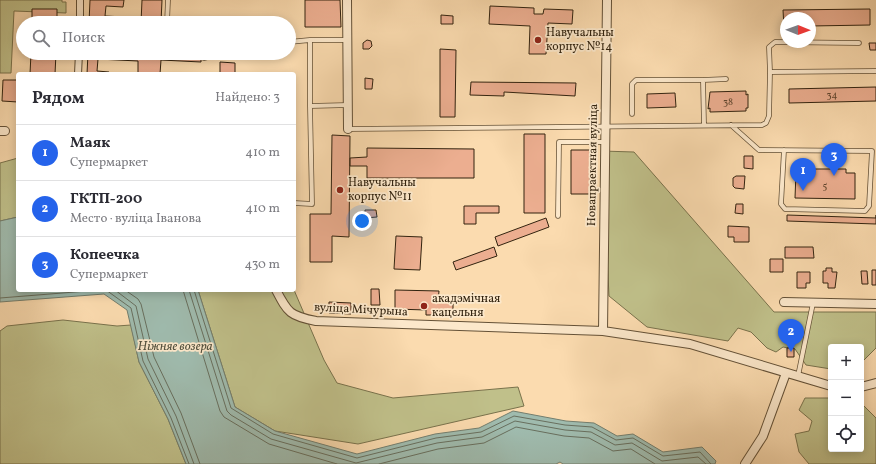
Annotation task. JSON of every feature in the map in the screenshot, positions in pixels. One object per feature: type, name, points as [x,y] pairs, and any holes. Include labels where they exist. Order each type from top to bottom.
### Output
[{"type":"street","points":[[80,0],[80,16]]},
{"type":"street","points":[[347,0],[348,129]]},
{"type":"street","name":"Новапраектная вуліца","points":[[603,331],[607,0]]},
{"type":"street","points":[[78,72],[79,60]]},
{"type":"street","name":"вуліца Мічурына","points":[[277,292],[286,308],[296,317],[316,321],[603,331],[690,344],[828,385]]},
{"type":"street","points":[[784,302],[876,304]]},
{"type":"street","points":[[745,464],[763,436],[786,373]]},
{"type":"street","points":[[864,386],[876,383]]},
{"type":"lane","points":[[167,16],[168,0]]},
{"type":"lane","points":[[296,203],[312,204],[310,40]]},
{"type":"lane","points":[[296,41],[348,40]]},
{"type":"lane","points":[[348,129],[762,125],[766,123],[769,116],[769,47],[775,42],[859,43]]},
{"type":"lane","points":[[770,72],[876,71]]},
{"type":"lane","points":[[632,114],[632,84],[636,80],[726,79]]},
{"type":"lane","points":[[703,80],[704,125]]},
{"type":"lane","points":[[310,106],[348,105]]},
{"type":"lane","points":[[730,125],[759,150],[784,150],[872,151],[869,206],[865,211],[785,209],[781,204],[784,150]]},
{"type":"lane","points":[[558,216],[559,142],[606,142]]},
{"type":"lane","points":[[798,376],[813,303]]},
{"type":"green space","points":[[0,0],[62,0],[62,2],[66,2],[66,13],[14,11],[11,73],[0,73]]},
{"type":"green space","points":[[602,151],[634,152],[774,312],[876,312],[876,348],[864,360],[864,344],[828,344],[828,369],[806,365],[795,349],[783,347],[776,352],[767,348],[751,332],[738,328],[728,341],[647,327],[609,296]]},
{"type":"green space","points":[[16,159],[16,217],[0,221],[0,163]]},
{"type":"green space","points":[[199,292],[295,292],[324,360],[337,383],[393,398],[518,387],[524,406],[358,444],[275,431],[235,407]]},
{"type":"green space","points":[[63,320],[117,326],[131,325],[139,362],[168,419],[186,464],[0,464],[0,331],[7,326]]},
{"type":"green space","points":[[805,398],[828,398],[828,452],[864,452],[864,406],[876,418],[876,464],[809,464],[799,452],[795,434],[809,431],[812,421],[799,410]]},
{"type":"water","name":"Ніжняе возера","points":[[16,217],[16,292],[199,292],[235,407],[275,431],[357,454],[435,434],[479,428],[513,411],[566,421],[594,423],[617,436],[633,434],[663,452],[702,447],[716,461],[715,464],[563,464],[560,462],[556,464],[186,464],[168,419],[139,362],[127,310],[104,294],[0,302],[0,221]]},
{"type":"building","points":[[90,0],[124,0],[123,7],[106,6],[105,16],[89,16]]},
{"type":"building","points":[[142,0],[162,0],[161,16],[141,16]]},
{"type":"building","points":[[305,0],[340,0],[341,27],[305,27]]},
{"type":"building","name":"Навучальны корпус №14","points":[[490,6],[534,8],[534,14],[543,14],[544,9],[573,10],[572,24],[548,23],[546,54],[529,54],[530,26],[489,24]]},
{"type":"building","points":[[32,9],[57,9],[57,16],[32,16]]},
{"type":"building","points":[[870,9],[870,25],[816,26],[816,12],[783,12],[783,10]]},
{"type":"building","points":[[441,15],[453,16],[453,24],[441,24]]},
{"type":"building","points":[[367,40],[371,41],[372,46],[369,49],[363,49],[363,43]]},
{"type":"building","points":[[869,43],[876,43],[876,50],[870,50]]},
{"type":"building","points":[[440,49],[456,50],[455,117],[440,117]]},
{"type":"building","points":[[31,60],[56,60],[55,72],[30,72]]},
{"type":"building","points":[[88,60],[98,60],[97,71],[109,72],[87,72]]},
{"type":"building","points":[[118,60],[161,60],[160,72],[138,72],[138,61]]},
{"type":"building","points":[[161,60],[201,60],[201,62]]},
{"type":"building","points":[[220,62],[235,63],[235,72],[220,72]]},
{"type":"building","points":[[365,78],[373,79],[372,89],[365,89]]},
{"type":"building","points":[[3,80],[16,80],[16,102],[2,101]]},
{"type":"building","points":[[471,82],[576,83],[575,96],[504,92],[504,96],[470,95]]},
{"type":"building","points":[[876,87],[876,101],[789,103],[789,89]]},
{"type":"building","points":[[746,91],[746,95],[748,94],[748,108],[746,108],[746,111],[710,112],[710,108],[708,109],[710,92]]},
{"type":"building","points":[[675,93],[676,107],[647,108],[647,94]]},
{"type":"building","points":[[524,134],[545,134],[545,213],[524,213]]},
{"type":"building","name":"Навучальны корпус №11","points":[[332,135],[350,136],[349,237],[332,236],[332,262],[310,262],[310,214],[331,214]]},
{"type":"building","points":[[367,148],[474,149],[474,178],[367,178],[367,166],[350,166],[350,158],[367,157]]},
{"type":"building","points":[[571,150],[590,150],[590,194],[571,194]]},
{"type":"building","points":[[744,156],[753,156],[753,169],[744,168]]},
{"type":"building","points":[[802,169],[846,169],[846,173],[855,173],[855,199],[795,198],[796,172],[802,172]]},
{"type":"building","points":[[736,176],[745,176],[744,189],[735,188],[733,186],[733,178]]},
{"type":"building","points":[[736,204],[743,204],[743,214],[735,213]]},
{"type":"building","points":[[464,206],[499,206],[499,213],[476,213],[476,224],[464,224]]},
{"type":"building","points":[[365,210],[376,210],[377,217],[365,218]]},
{"type":"building","points":[[787,215],[876,218],[876,224],[787,221]]},
{"type":"building","points":[[546,218],[549,227],[498,246],[495,237]]},
{"type":"building","points":[[728,226],[749,227],[749,242],[734,242],[734,237],[728,237]]},
{"type":"building","points":[[396,236],[422,237],[420,270],[394,269]]},
{"type":"building","points":[[494,247],[497,256],[456,270],[453,262]]},
{"type":"building","points":[[785,247],[813,247],[814,258],[785,258]]},
{"type":"building","points":[[770,259],[783,259],[783,272],[770,272]]},
{"type":"building","points":[[826,268],[832,268],[832,272],[837,272],[835,288],[828,288],[828,283],[823,283],[823,271],[826,271]]},
{"type":"building","points":[[872,270],[876,270],[876,285],[872,285]]},
{"type":"building","points":[[861,271],[867,271],[868,284],[862,284]]},
{"type":"building","points":[[797,272],[810,272],[810,283],[806,283],[806,288],[797,288]]},
{"type":"building","points":[[371,289],[379,289],[380,305],[371,305]]},
{"type":"building","name":"акадэмічная кацельня","points":[[395,290],[439,291],[438,302],[453,302],[453,315],[426,315],[426,310],[395,309]]},
{"type":"building","points":[[329,302],[351,303],[351,314],[329,313]]},
{"type":"building","points":[[787,348],[794,348],[794,357],[787,357]]},
{"type":"place","name":"Навучальны корпус №14","points":[[538,40]]},
{"type":"place","name":"Копеечка","points":[[834,176]]},
{"type":"place","name":"Навучальны корпус №11","points":[[340,190]]},
{"type":"place","name":"Маяк","points":[[803,191]]},
{"type":"place","name":"акадэмічная кацельня","points":[[424,306]]},
{"type":"place","name":"ГКТП-200","points":[[791,352]]}]
